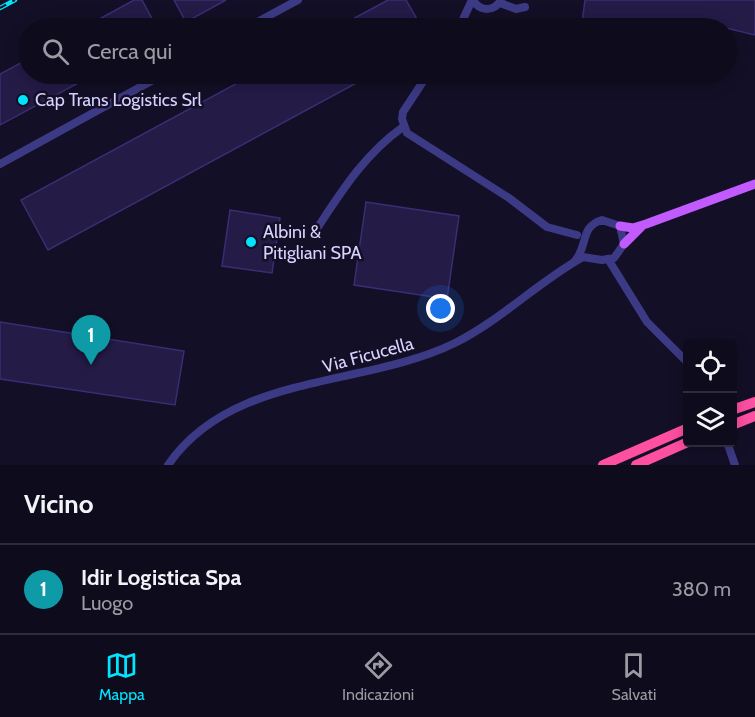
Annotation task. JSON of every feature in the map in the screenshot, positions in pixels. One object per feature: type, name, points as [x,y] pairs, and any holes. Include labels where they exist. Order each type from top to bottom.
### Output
[{"type":"highway","points":[[737,408],[755,402]]},
{"type":"highway","points":[[737,423],[755,416]]},
{"type":"highway","points":[[603,465],[683,430]]},
{"type":"highway","points":[[636,465],[683,444]]},
{"type":"main road","points":[[620,226],[633,228],[646,224],[755,184]]},
{"type":"main road","points":[[624,243],[646,224]]},
{"type":"street","points":[[265,18],[298,0]]},
{"type":"street","points":[[464,18],[473,0],[483,9]]},
{"type":"street","points":[[471,18],[483,9],[492,9],[500,1],[516,9],[525,7]]},
{"type":"street","points":[[0,164],[146,84]]},
{"type":"street","points":[[421,84],[403,112],[403,127],[411,137],[501,192],[547,227],[577,235]]},
{"type":"street","points":[[318,227],[368,157],[380,143],[403,127]]},
{"type":"street","name":"Via Ficucella","points":[[574,262],[582,253],[587,231],[596,222],[608,220],[620,226]]},
{"type":"street","points":[[620,226],[624,243],[619,254],[608,260],[647,322],[683,359]]},
{"type":"street","points":[[585,242],[589,252],[597,258]]},
{"type":"street","name":"Via Ficucella","points":[[168,465],[193,436],[231,411],[262,397],[387,367],[455,343],[502,314],[574,262],[587,256],[608,260]]},
{"type":"street","points":[[729,447],[735,465]]},
{"type":"building","points":[[134,0],[142,0],[152,18],[101,18]]},
{"type":"building","points":[[174,0],[226,0],[193,18],[184,18]]},
{"type":"building","points":[[388,0],[406,0],[416,18],[355,18]]},
{"type":"building","points":[[585,0],[755,0],[755,35],[737,31],[737,18],[583,18]]},
{"type":"building","name":"Cap Trans Logistics Srl","points":[[18,64],[18,84],[76,84],[0,125],[0,74]]},
{"type":"building","points":[[236,84],[355,84],[48,250],[21,200]]},
{"type":"building","points":[[366,202],[459,216],[447,299],[354,285]]},
{"type":"building","name":"Albini & Pitigliani SPA","points":[[230,210],[280,218],[272,273],[222,266]]},
{"type":"building","points":[[0,322],[184,351],[175,405],[0,379]]},
{"type":"railway","points":[[0,8],[15,0]]},
{"type":"place","name":"Cap Trans Logistics Srl","points":[[23,100]]},
{"type":"place","name":"Albini & Pitigliani SPA","points":[[251,242]]},
{"type":"place","name":"Idir Logistica Spa","points":[[91,365]]}]
